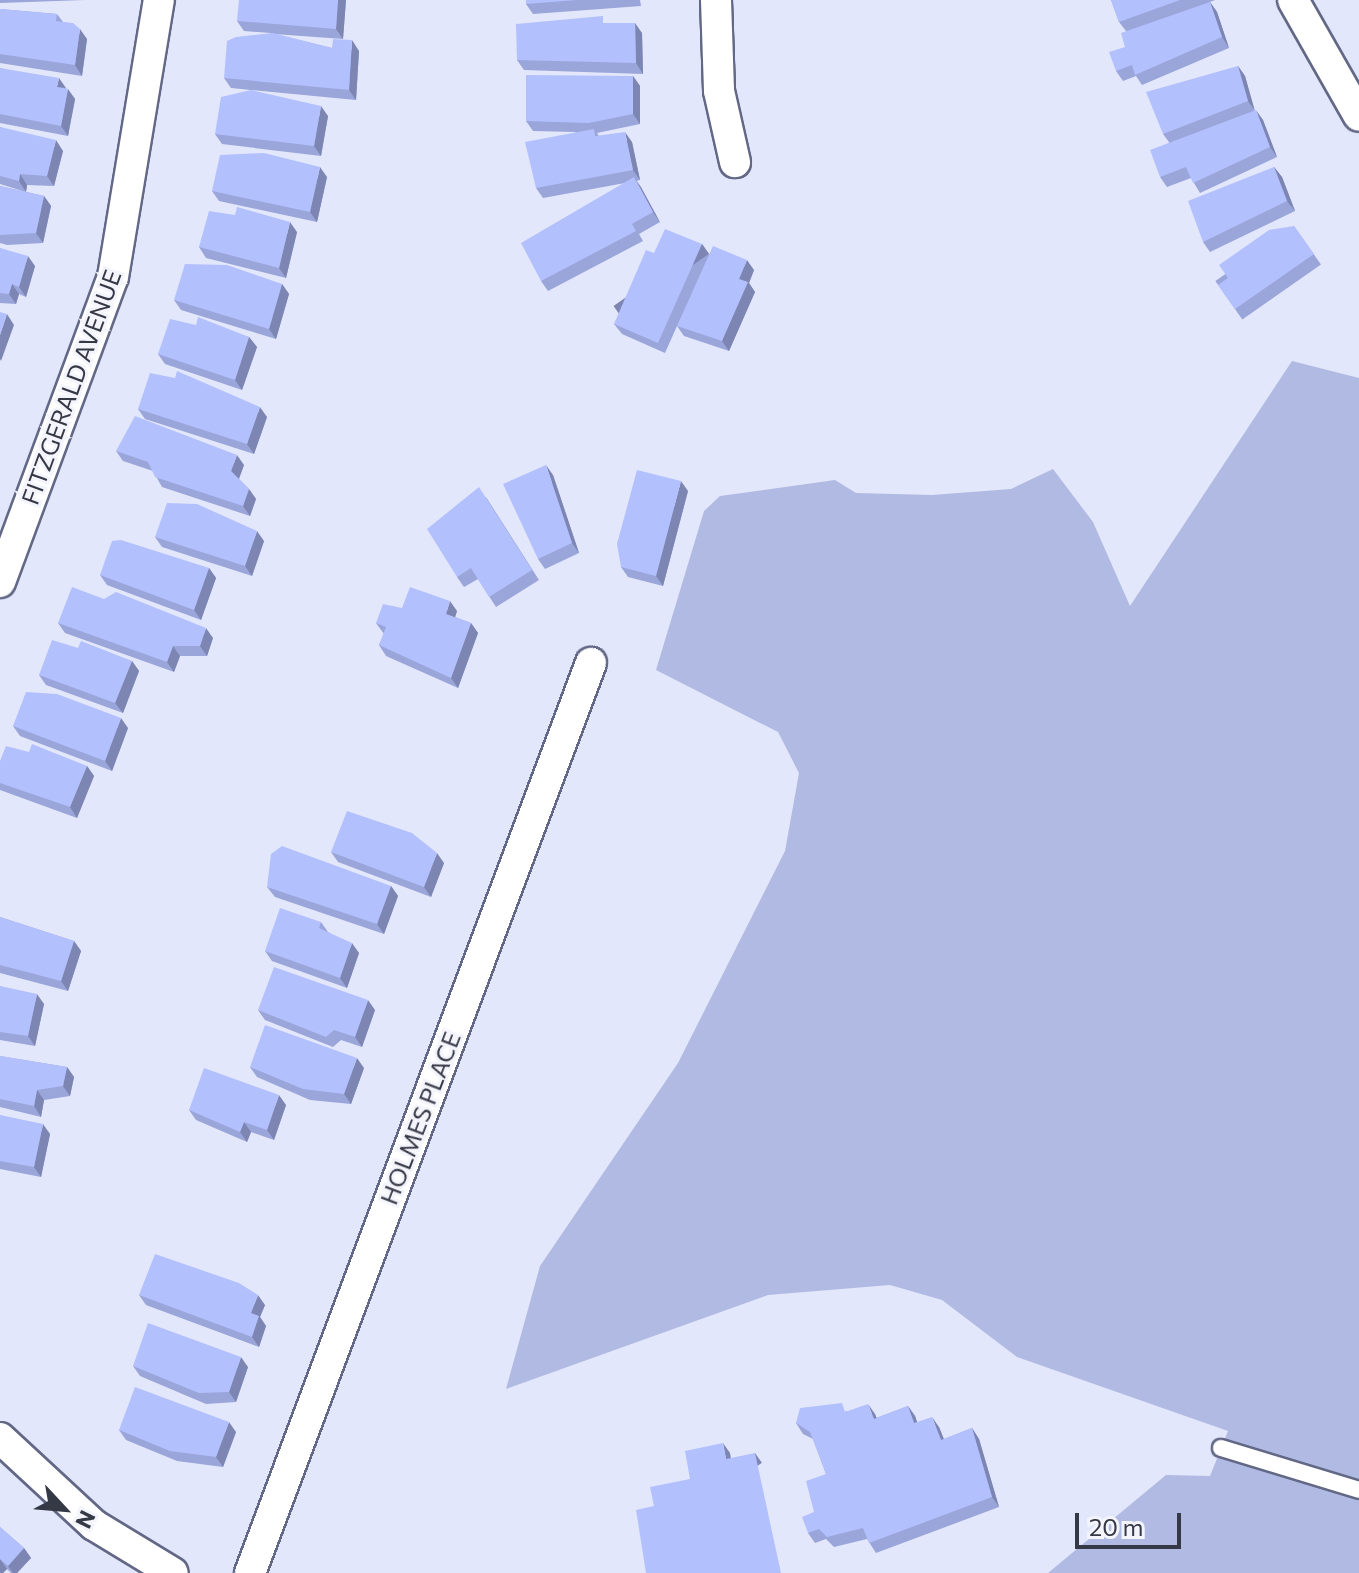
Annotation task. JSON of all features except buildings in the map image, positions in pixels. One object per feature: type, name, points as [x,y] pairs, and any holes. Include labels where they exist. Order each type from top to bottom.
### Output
[{"type":"street","name":"FITZGERALD AVENUE","points":[[0,582],[113,277],[159,0]]},
{"type":"street","points":[[716,0],[719,91],[735,162]]},
{"type":"street","points":[[1293,0],[1359,116]]},
{"type":"street","name":"HOLMES PLACE","points":[[250,1573],[591,663]]},
{"type":"street","points":[[0,1438],[94,1525],[173,1573]]},
{"type":"lane","points":[[1221,1448],[1359,1490]]},
{"type":"shaded area","points":[[1292,361],[1359,378],[1359,1573],[1048,1573],[1166,1475],[1210,1476],[1228,1431],[1017,1357],[942,1300],[890,1285],[768,1295],[506,1389],[540,1266],[678,1063],[785,851],[799,773],[778,732],[656,670],[704,511],[720,496],[835,480],[856,493],[932,495],[1011,489],[1053,469],[1093,522],[1130,606]]}]
